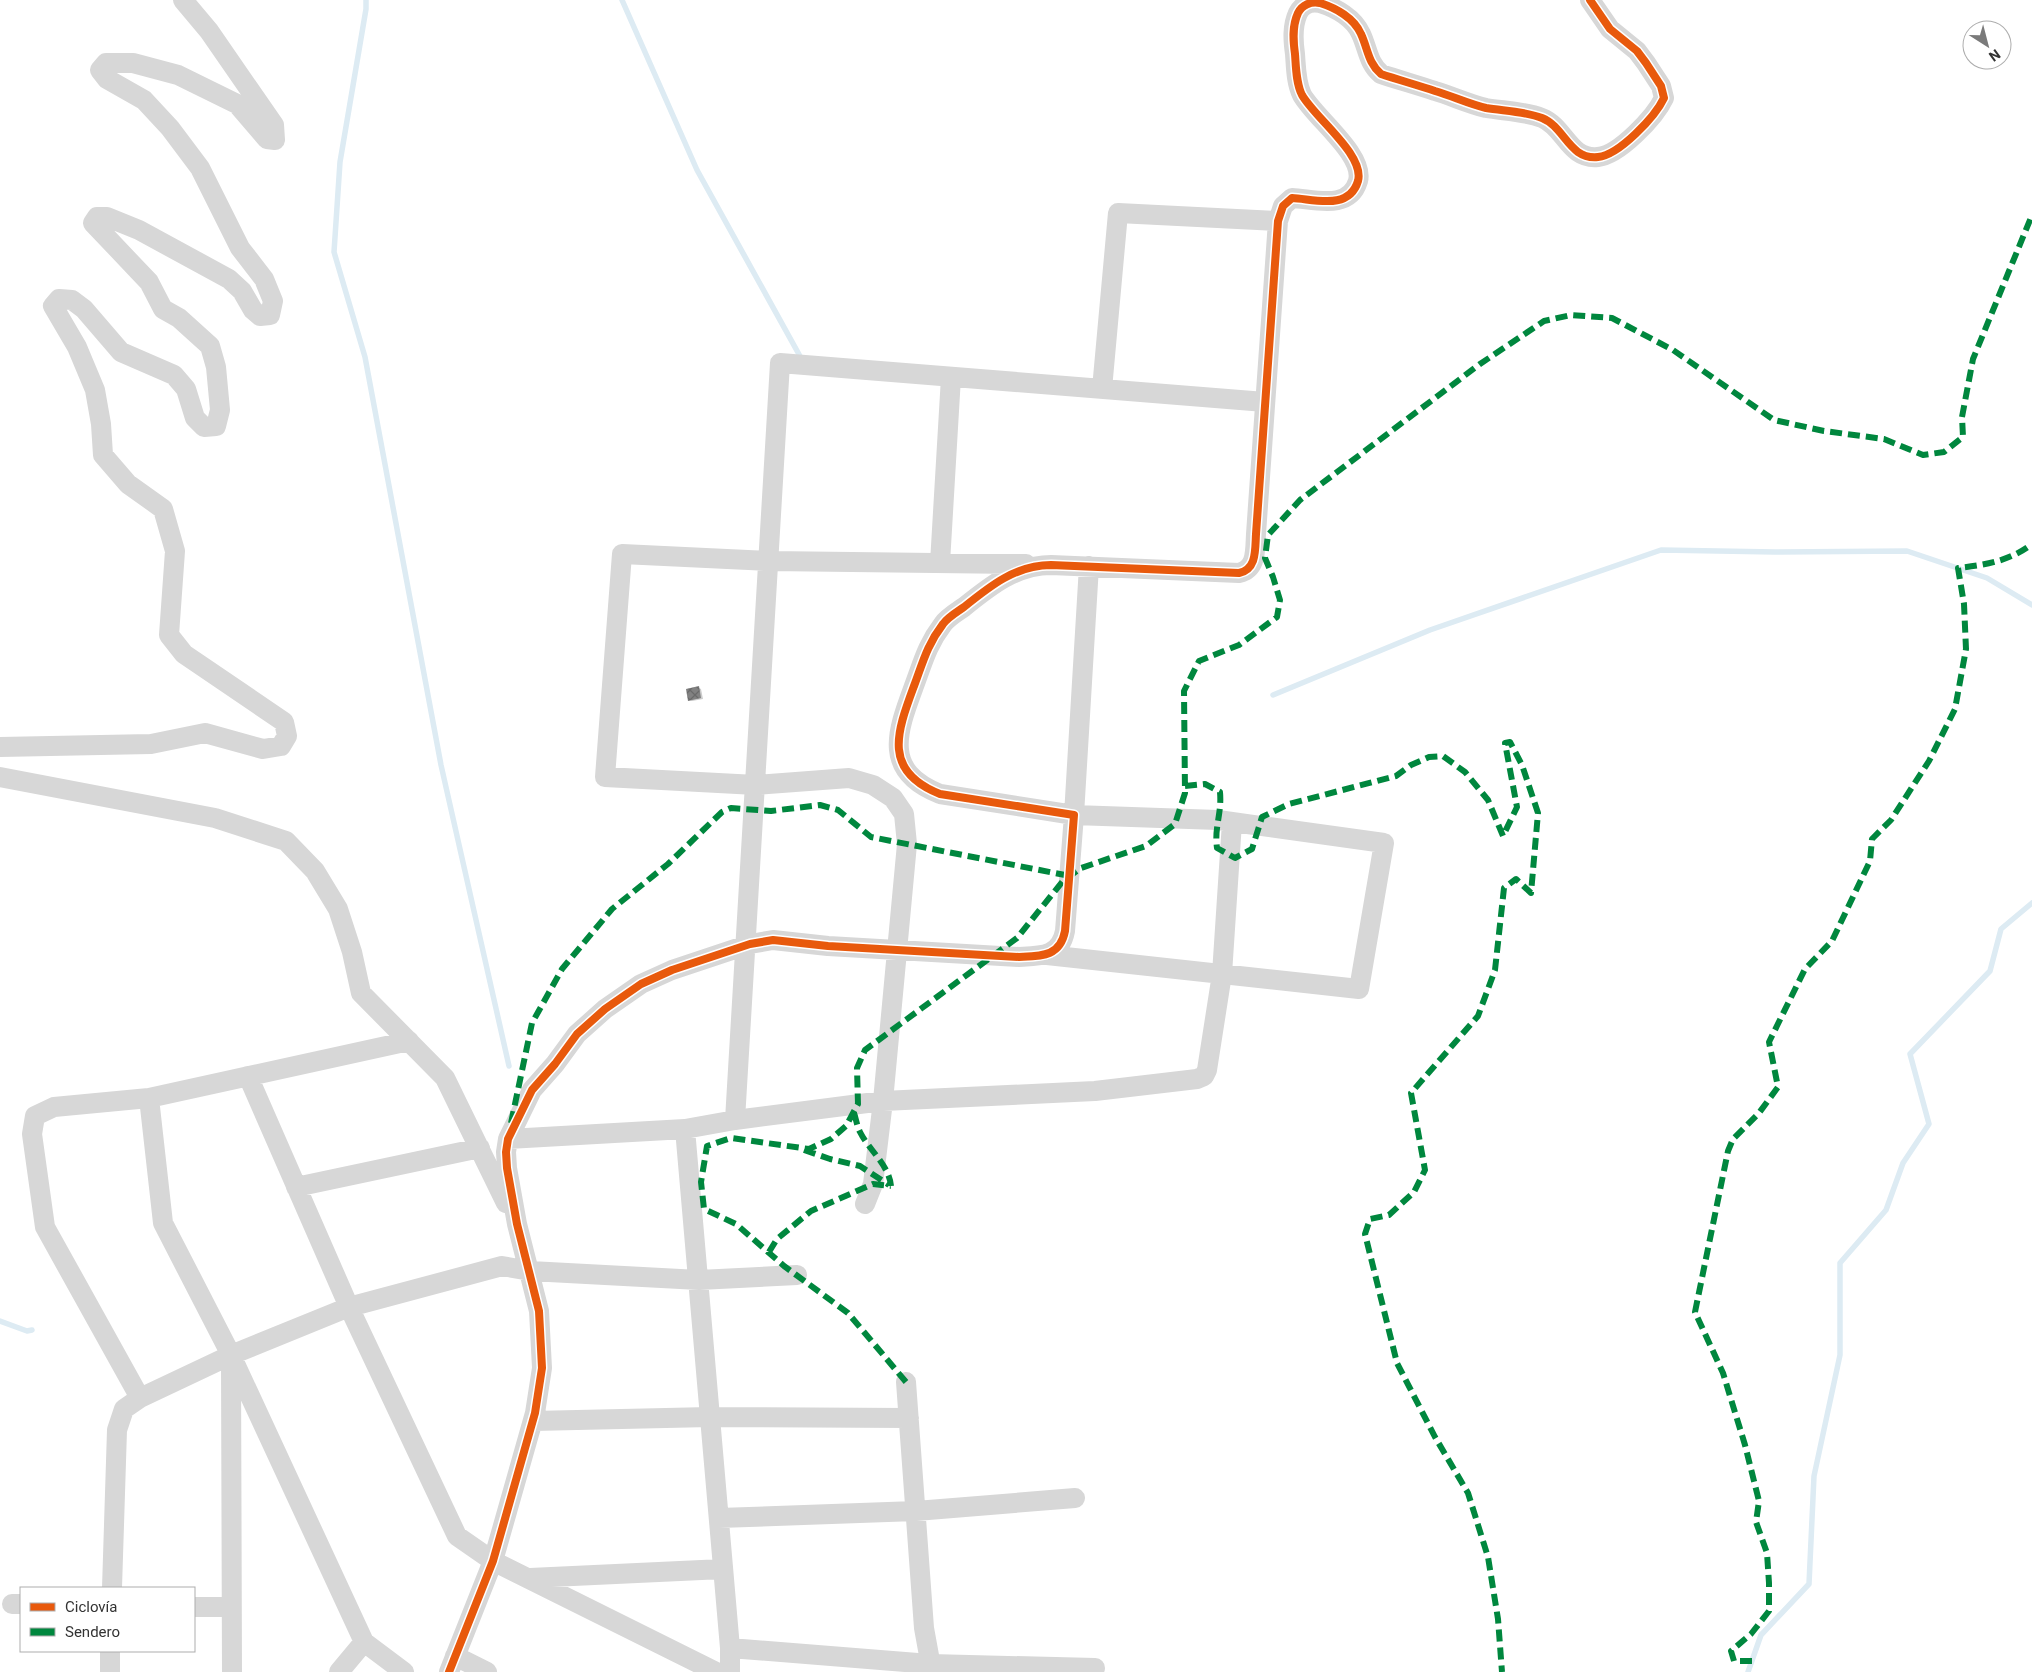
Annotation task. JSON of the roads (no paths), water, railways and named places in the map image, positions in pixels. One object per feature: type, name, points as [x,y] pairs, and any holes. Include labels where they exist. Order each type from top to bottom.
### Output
[{"type":"street","points":[[0,747],[151,744],[205,733],[263,749],[281,746],[287,736],[284,722],[184,654],[169,635],[175,551],[163,509],[128,484],[103,455],[101,424],[95,390],[77,347],[53,306],[60,299],[72,300],[84,310],[121,352],[174,375],[186,389],[195,418],[204,427],[216,426],[220,410],[216,367],[210,346],[179,318],[163,309],[149,282],[93,223],[97,217],[107,217],[140,230],[229,279],[242,291],[253,310],[260,316],[270,315],[273,301],[264,279],[240,248],[200,168],[170,128],[144,100],[107,79],[100,70],[106,63],[133,63],[178,75],[237,104],[267,139],[275,140],[274,125],[209,31],[183,0]]},
{"type":"street","points":[[864,1204],[873,1184],[882,1101],[907,844],[904,814],[893,798],[873,785],[850,778],[756,785],[605,777],[622,554],[769,561],[1089,566],[1247,572],[1252,565],[1256,542],[1278,221],[1283,206],[1292,198],[1339,202],[1351,193],[1358,183],[1359,171],[1353,156],[1302,94],[1296,72],[1293,36],[1295,21],[1299,11],[1306,4],[1316,2],[1340,12],[1354,23],[1361,34],[1373,67],[1381,74],[1484,107],[1526,113],[1542,118],[1552,123],[1575,152],[1586,157],[1599,157],[1612,152],[1642,129],[1659,109],[1664,98],[1661,86],[1646,62],[1637,51],[1610,29],[1590,0]]},
{"type":"street","points":[[1102,389],[1118,213],[1278,221]]},
{"type":"street","points":[[735,1120],[780,363],[1265,402]]},
{"type":"street","points":[[940,563],[951,376]]},
{"type":"street","points":[[487,1672],[452,1664],[493,1561],[533,1421],[542,1368],[539,1311],[517,1224],[507,1168],[506,1152],[508,1139],[532,1090],[555,1064],[577,1034],[605,1009],[649,981],[694,962],[744,946],[773,940],[828,946],[1019,957],[1047,955],[1359,989],[1384,843],[1232,822],[1074,815],[940,794],[928,789],[911,776],[903,764],[898,747],[903,714],[925,651],[944,622],[1006,576],[1025,568],[1040,565]]},
{"type":"street","points":[[1047,955],[1063,941],[1068,900],[1089,566]]},
{"type":"street","points":[[0,776],[215,818],[286,841],[315,871],[338,909],[352,952],[361,993],[445,1078],[517,1224]]},
{"type":"street","points":[[508,1139],[685,1129],[735,1120],[882,1101],[1095,1091],[1197,1079],[1204,1076],[1207,1070],[1222,974],[1232,822]]},
{"type":"street","points":[[140,1398],[45,1226],[32,1134],[35,1116],[54,1107],[149,1098],[409,1041]]},
{"type":"street","points":[[248,1076],[349,1307],[457,1536],[493,1561],[716,1672]]},
{"type":"street","points":[[149,1098],[163,1222],[231,1355],[364,1642],[404,1672]]},
{"type":"street","points":[[685,1129],[730,1648],[730,1672]]},
{"type":"street","points":[[296,1187],[480,1148]]},
{"type":"street","points":[[112,1587],[117,1430],[124,1409],[140,1398],[231,1355],[349,1307],[502,1266],[530,1271],[699,1280],[798,1276]]},
{"type":"street","points":[[231,1355],[232,1672]]},
{"type":"street","points":[[906,1382],[924,1628],[931,1668]]},
{"type":"street","points":[[533,1421],[710,1417],[909,1418]]},
{"type":"street","points":[[719,1518],[916,1511],[1075,1498]]},
{"type":"street","points":[[527,1578],[723,1569]]},
{"type":"street","points":[[195,1607],[232,1607]]},
{"type":"street","points":[[339,1672],[364,1642]]},
{"type":"street","points":[[730,1648],[931,1668],[1095,1668]]},
{"type":"street","points":[[110,1652],[110,1672]]},
{"type":"waterway","points":[[366,0],[340,162],[334,252],[365,357],[441,765],[509,1066]]},
{"type":"waterway","points":[[622,0],[697,170],[801,358]]},
{"type":"waterway","points":[[1273,695],[1430,630],[1661,550],[1775,552],[1907,551],[1987,578],[2032,605]]},
{"type":"waterway","points":[[1748,1672],[1761,1635],[1809,1584],[1814,1476],[1840,1355],[1840,1263],[1886,1210],[1903,1163],[1929,1124],[1910,1054],[1990,971],[2001,929],[2032,903]]},
{"type":"waterway","points":[[0,1321],[27,1331],[32,1330]]}]
